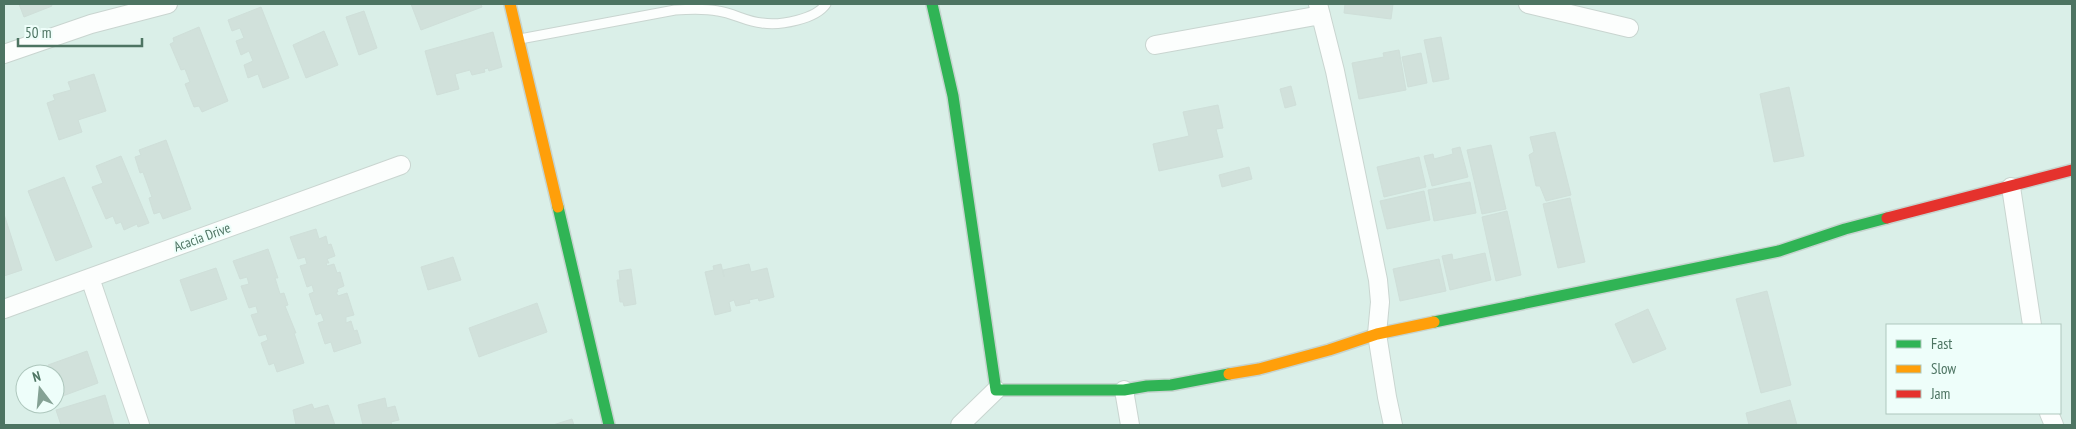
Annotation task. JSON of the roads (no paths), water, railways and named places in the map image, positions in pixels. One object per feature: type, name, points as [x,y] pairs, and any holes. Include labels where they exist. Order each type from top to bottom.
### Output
[{"type":"street","points":[[4,54],[91,24],[168,4]]},
{"type":"street","points":[[510,4],[609,425]]},
{"type":"street","points":[[932,4],[953,96],[996,390]]},
{"type":"street","points":[[1528,4],[1629,28]]},
{"type":"street","points":[[1155,45],[1319,10],[1335,71],[1378,280],[1380,302],[1377,334],[1393,425]]},
{"type":"street","name":"Acacia Drive","points":[[4,309],[401,165]]},
{"type":"street","points":[[960,425],[996,390],[1124,390],[1147,386],[1171,385],[1259,369],[1329,350],[1377,334],[1699,266],[1771,253],[1845,229],[2072,170]]},
{"type":"street","points":[[2011,186],[2032,324]]},
{"type":"street","points":[[90,278],[140,425]]},
{"type":"street","points":[[1124,390],[1130,425]]},
{"type":"lane","points":[[518,40],[675,10],[695,8],[718,11],[762,24],[786,23],[808,17],[826,4]]}]
